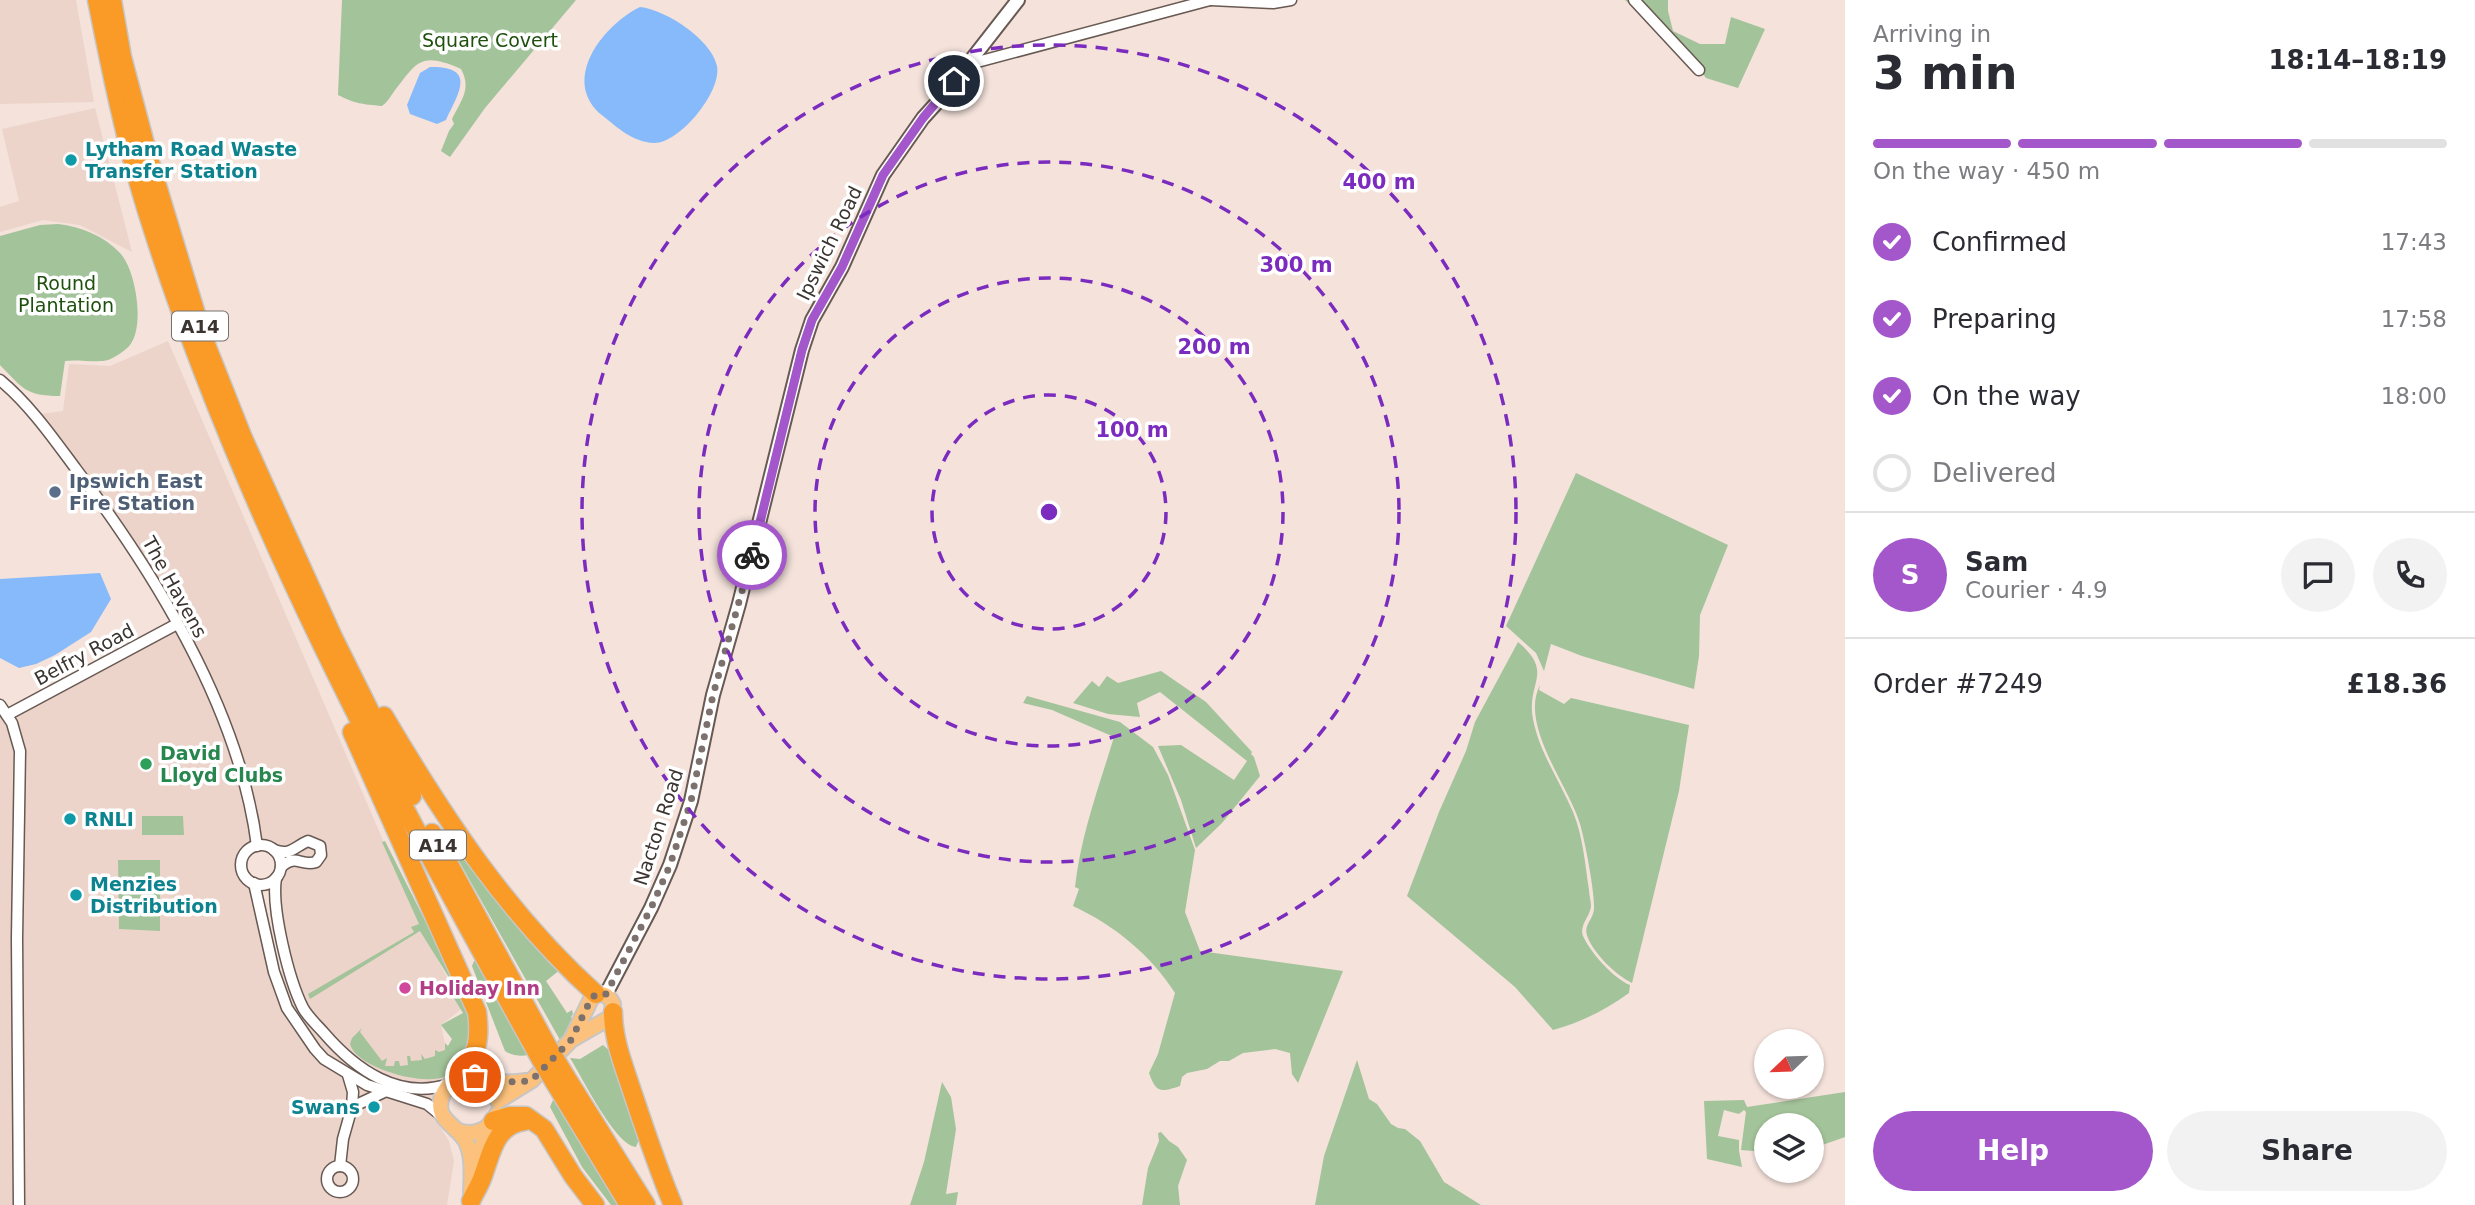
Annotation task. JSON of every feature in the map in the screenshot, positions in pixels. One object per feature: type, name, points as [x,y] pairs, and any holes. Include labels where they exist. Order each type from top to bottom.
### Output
[{"type":"highway","name":"A14","points":[[97,0],[118,106],[146,207],[183,319],[237,461],[357,717],[462,916],[561,1080],[629,1205]]},
{"type":"highway","name":"A14","points":[[112,0],[122,57],[149,159],[203,337],[243,438],[333,637],[414,801],[545,1053]]},
{"type":"highway","name":"A14","points":[[294,586],[305,629],[477,1012],[478,1045],[455,1081]]},
{"type":"highway","name":"A14","points":[[333,637],[350,659],[460,839],[499,891],[545,945],[601,994]]},
{"type":"highway","points":[[613,1012],[615,1034],[629,1085],[673,1205]]},
{"type":"highway","name":"A14","points":[[561,1080],[646,1205]]},
{"type":"highway","points":[[492,1123],[517,1115],[526,1116],[544,1129],[573,1176],[596,1205]]},
{"type":"highway","points":[[470,1203],[481,1182],[491,1149],[501,1133],[516,1122],[535,1122]]},
{"type":"main road","points":[[498,1101],[532,1080],[571,1040],[611,1017],[613,1004],[601,994],[587,1004],[571,1040]]},
{"type":"main road","points":[[470,1203],[472,1173],[468,1146],[465,1139],[444,1117],[441,1099],[455,1081],[475,1077],[486,1081],[532,1080]]},
{"type":"main road","points":[[472,1173],[498,1101],[495,1091],[486,1081]]},
{"type":"main road","points":[[455,1129],[473,1133],[492,1123]]},
{"type":"street","name":"Ipswich Road","points":[[711,704],[812,320],[842,267],[883,175],[923,118],[1018,0]]},
{"type":"street","points":[[966,65],[1210,0],[1273,3],[1292,0]]},
{"type":"street","points":[[1634,0],[1699,70]]},
{"type":"street","name":"The Havens","points":[[0,380],[45,428],[127,537],[177,624],[212,690],[226,726],[253,820],[257,846]]},
{"type":"street","name":"Belfry Road","points":[[7,715],[177,624]]},
{"type":"street","name":"Nacton Road","points":[[601,994],[651,908],[670,865],[691,801],[711,704]]},
{"type":"street","points":[[0,705],[16,733],[20,751],[17,938],[19,1205]]},
{"type":"street","points":[[276,878],[268,884],[254,883],[245,876],[242,864],[246,852],[257,846],[292,852],[308,841],[320,846],[321,855],[316,862],[307,864],[295,859],[281,867],[276,878],[274,895],[289,970],[304,1011],[341,1052],[372,1075],[391,1084],[419,1090],[455,1081]]},
{"type":"street","points":[[274,850],[281,867]]},
{"type":"street","points":[[254,883],[274,972],[287,1008],[315,1049],[324,1059],[348,1075],[384,1092],[428,1104],[444,1117]]},
{"type":"street","points":[[340,1166],[343,1139],[352,1107],[353,1092],[348,1075]]},
{"type":"street","points":[[352,1107],[384,1092]]},
{"type":"shaded area","points":[[0,0],[76,0],[94,102],[0,104]]},
{"type":"shaded area","points":[[95,108],[132,252],[80,225],[43,220],[0,232],[0,207],[19,201],[2,129]]},
{"type":"shaded area","points":[[168,341],[419,924],[463,1008],[441,1025],[450,1068],[437,1084],[433,1101],[436,1120],[449,1141],[454,1161],[447,1205],[0,1205],[0,705],[6,714],[177,624],[127,537],[34,415],[63,411],[69,364],[110,366]],"holes":[[[267,845],[281,861],[280,872],[276,878],[288,970],[275,972],[254,883],[244,876],[242,868],[245,852]]]},
{"type":"green space","name":"Square Covert","points":[[342,0],[576,0],[485,108],[450,157],[441,151],[464,94],[466,83],[461,69],[436,61],[421,63],[414,67],[382,106],[359,103],[338,95]]},
{"type":"green space","points":[[1625,0],[1668,0],[1673,31],[1700,44],[1725,44],[1731,17],[1765,29],[1738,88],[1706,78],[1692,60]]},
{"type":"green space","name":"Round Plantation","points":[[58,224],[91,233],[120,253],[126,261],[134,285],[138,312],[135,336],[120,354],[104,361],[65,361],[60,396],[39,394],[26,389],[0,365],[0,236],[40,225]]},
{"type":"green space","points":[[1576,473],[1728,545],[1700,615],[1699,656],[1694,689],[1582,656],[1551,644],[1544,671],[1536,653],[1506,626]]},
{"type":"green space","points":[[1518,642],[1535,662],[1537,678],[1532,706],[1536,731],[1573,812],[1581,840],[1591,906],[1582,928],[1583,936],[1603,964],[1630,985],[1629,993],[1611,1005],[1553,1030],[1515,987],[1407,896],[1466,751],[1475,722]]},
{"type":"green space","points":[[1161,671],[1206,702],[1252,752],[1260,776],[1222,823],[1196,848],[1181,800],[1158,746],[1181,745],[1234,780],[1247,761],[1160,692],[1137,703],[1140,717],[1108,714],[1073,703],[1092,681],[1099,687],[1107,676],[1118,683]]},
{"type":"green space","points":[[1540,685],[1539,690],[1564,704],[1571,698],[1689,725],[1679,791],[1632,983],[1601,958],[1586,934],[1594,909],[1587,854],[1580,824],[1541,737],[1535,701]]},
{"type":"green space","points":[[1027,696],[1120,722],[1153,747],[1168,775],[1195,850],[1185,912],[1200,951],[1343,971],[1298,1083],[1292,1074],[1290,1053],[1275,1049],[1243,1053],[1207,1069],[1187,1073],[1182,1077],[1180,1086],[1163,1090],[1156,1087],[1149,1073],[1158,1054],[1175,993],[1155,966],[1130,942],[1103,922],[1073,906],[1079,889],[1075,887],[1086,829],[1114,737],[1052,710],[1023,703]]},
{"type":"green space","points":[[142,816],[183,816],[184,835],[142,835]]},
{"type":"green space","points":[[385,841],[479,1028],[467,1055],[458,1067],[446,1076],[436,1079],[408,1077],[377,1068],[355,1053],[350,1044],[362,1028],[360,1032],[382,1061],[387,1058],[385,1066],[394,1066],[395,1061],[399,1061],[400,1066],[408,1065],[407,1056],[410,1056],[411,1061],[422,1060],[421,1054],[425,1059],[435,1056],[435,1050],[445,1050],[445,1043],[448,1046],[452,1039],[441,1025],[463,1013],[450,992],[446,994],[453,988],[453,984],[420,931],[310,999],[308,994],[414,932],[411,927],[419,924],[382,842]]},
{"type":"green space","points":[[455,842],[561,969],[546,981],[567,1013],[572,1010],[573,1020],[564,1047],[451,847]]},
{"type":"green space","points":[[118,860],[160,860],[160,931],[119,929]]},
{"type":"green space","points":[[481,960],[531,1054],[518,1056],[505,1051],[472,966],[474,961]]},
{"type":"green space","points":[[603,1045],[612,1053],[639,1139],[636,1147],[619,1135],[609,1123],[570,1058],[580,1059]]},
{"type":"green space","points":[[1357,1060],[1369,1099],[1377,1104],[1391,1124],[1405,1129],[1420,1141],[1444,1182],[1481,1205],[1315,1205],[1324,1156]]},
{"type":"green space","points":[[942,1082],[951,1097],[956,1129],[946,1194],[958,1192],[956,1205],[910,1205],[924,1162]]},
{"type":"green space","points":[[1845,1092],[1845,1137],[1824,1144],[1824,1113],[1754,1113],[1754,1151],[1741,1150],[1746,1112],[1744,1110],[1739,1114],[1724,1110],[1718,1136],[1739,1140],[1742,1167],[1707,1159],[1704,1101],[1744,1100],[1747,1107],[1799,1099],[1824,1099],[1824,1095]]},
{"type":"green space","points":[[554,1098],[627,1205],[611,1205],[582,1167],[550,1107]]},
{"type":"green space","points":[[1161,1132],[1178,1147],[1187,1160],[1178,1186],[1180,1205],[1142,1205],[1148,1168],[1159,1141],[1158,1133]]},
{"type":"water","points":[[640,7],[674,20],[697,36],[713,56],[717,66],[713,89],[697,115],[675,135],[654,143],[620,130],[590,102],[585,87],[591,55],[600,40],[626,15]]},
{"type":"water","points":[[430,67],[454,71],[461,83],[446,120],[437,124],[410,114],[407,105],[420,73]]},
{"type":"water","points":[[100,573],[111,599],[91,632],[36,664],[19,668],[0,658],[0,579]]},
{"type":"way so far","points":[[475,1077],[486,1081],[532,1080],[571,1040],[592,997],[606,994],[670,865],[691,801],[713,695],[752,555]]},
{"type":"place","name":"Lytham Road Waste Transfer Station","points":[[71,160]]},
{"type":"place","name":"Ipswich East Fire Station","points":[[55,492]]},
{"type":"place","name":"David Lloyd Clubs","points":[[146,764]]},
{"type":"place","name":"RNLI","points":[[70,819]]},
{"type":"place","name":"Menzies Distribution","points":[[76,895]]},
{"type":"place","name":"Holiday Inn","points":[[405,988]]},
{"type":"place","name":"Swans","points":[[374,1107]]},
{"type":"route","points":[[752,555],[802,350],[812,320],[842,267],[883,175],[923,118],[954,81]]}]
